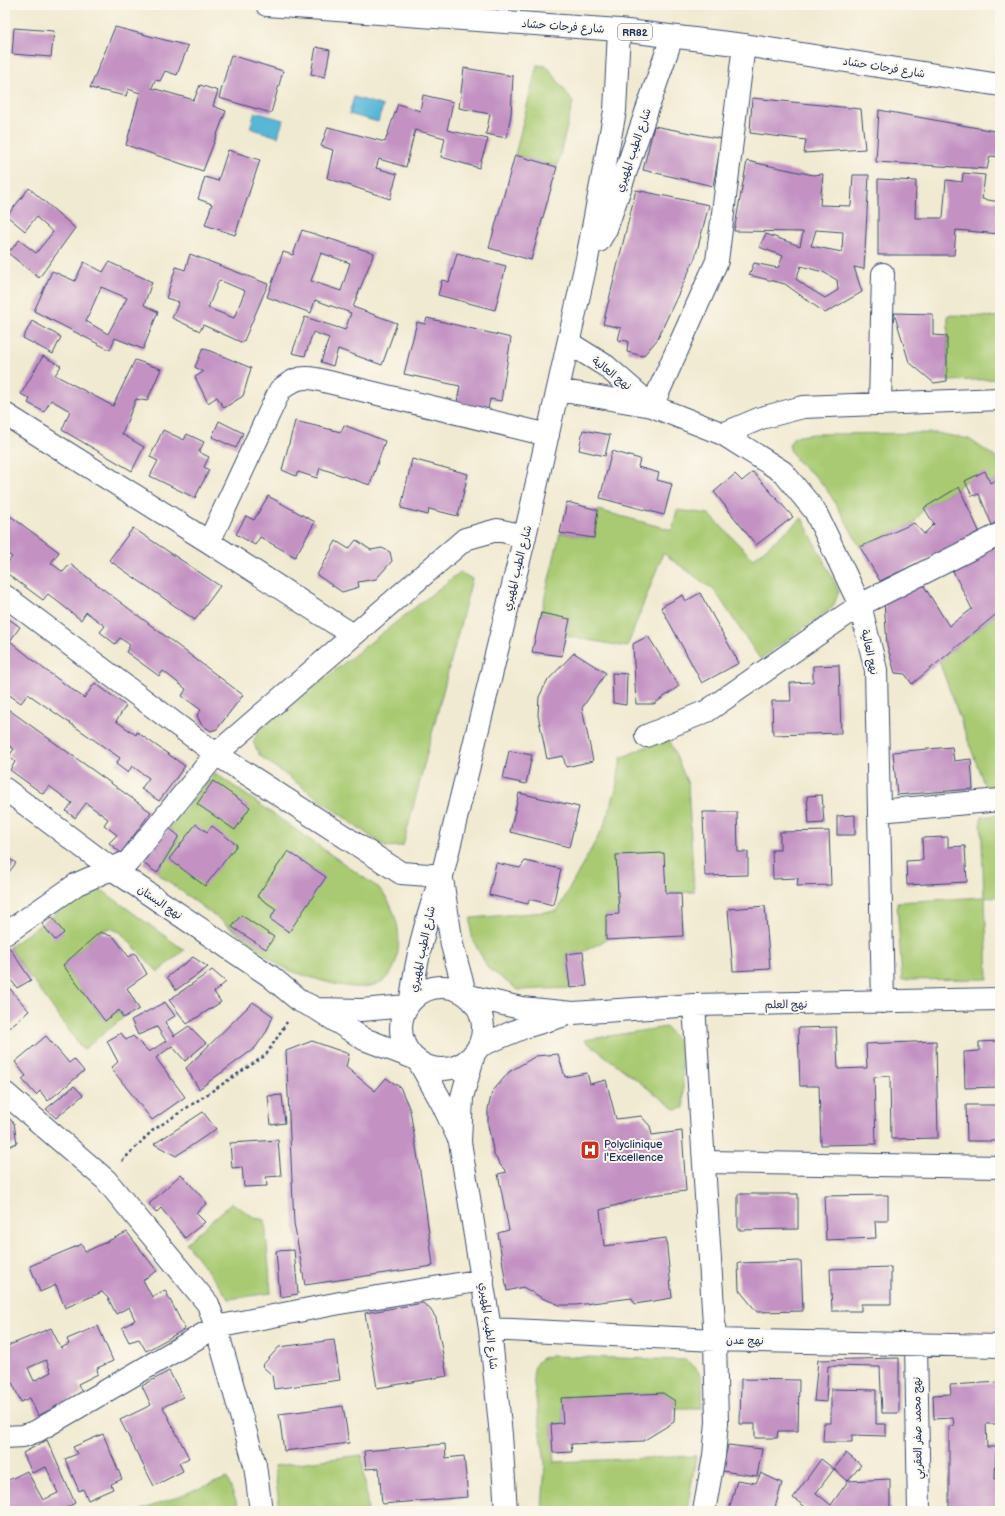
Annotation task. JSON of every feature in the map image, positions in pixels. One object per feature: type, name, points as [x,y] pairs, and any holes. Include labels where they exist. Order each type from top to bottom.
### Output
[{"type":"street","name":"شارع فرحات حشاد","points":[[267,5],[619,30],[744,45],[1000,85]]},
{"type":"street","name":"شارع الطيب المهيري","points":[[409,1003],[423,934],[432,901],[442,876],[525,536],[569,343],[587,259],[615,111],[619,30]]},
{"type":"street","name":"شارع الطيب المهيري","points":[[587,259],[606,229],[672,37]]},
{"type":"street","points":[[652,406],[716,261],[744,45]]},
{"type":"street","points":[[880,404],[883,274]]},
{"type":"street","name":"نهج العالية","points":[[569,343],[606,366],[652,406]]},
{"type":"street","points":[[209,542],[280,390],[289,383],[302,377],[324,380],[548,435]]},
{"type":"street","name":"نهج العالية","points":[[558,390],[652,406],[723,434],[783,472],[815,511],[860,605],[876,670],[883,1002]]},
{"type":"street","points":[[723,434],[761,418],[803,407],[1000,399]]},
{"type":"street","points":[[5,414],[209,542],[353,635]]},
{"type":"street","points":[[5,934],[77,884],[130,861],[216,754],[465,539],[497,530],[525,536]]},
{"type":"street","points":[[646,736],[707,711],[860,605],[1000,534]]},
{"type":"street","points":[[5,596],[216,754],[401,873],[442,876]]},
{"type":"street","name":"نهج البستان","points":[[5,788],[112,869],[270,976],[308,1005],[364,1038],[388,1050],[416,1060]]},
{"type":"street","points":[[879,811],[1000,800]]},
{"type":"street","name":"شارع الطيب المهيري","points":[[442,876],[452,944],[467,995]]},
{"type":"street","points":[[443,986],[454,988],[467,995],[476,1005],[482,1020],[483,1036],[477,1050],[466,1062],[454,1067],[442,1069],[430,1067],[416,1060],[405,1047],[401,1033],[401,1019],[409,1003],[420,992],[431,987],[443,986]]},
{"type":"street","name":"نهج العلم","points":[[467,995],[521,1008],[573,1013],[694,1006],[1000,999]]},
{"type":"street","points":[[308,1005],[362,1010],[409,1003]]},
{"type":"street","points":[[694,1006],[715,1340],[717,1422],[714,1456],[704,1511]]},
{"type":"street","name":"نهج العلم","points":[[477,1050],[525,1027],[573,1013]]},
{"type":"street","name":"شارع الطيب المهيري","points":[[477,1050],[462,1097],[460,1142],[490,1329],[501,1435],[506,1511]]},
{"type":"street","name":"شارع الطيب المهيري","points":[[416,1060],[441,1101],[460,1142]]},
{"type":"street","points":[[5,1093],[106,1180],[208,1304],[216,1327],[255,1465],[261,1511]]},
{"type":"street","points":[[704,1162],[1000,1167]]},
{"type":"street","points":[[5,1437],[23,1436],[37,1431],[216,1327],[340,1302],[483,1280]]},
{"type":"street","name":"نهج عدن","points":[[490,1329],[715,1340],[1000,1346]]},
{"type":"street","name":"نهج محمد صفر العقربي","points":[[916,1345],[919,1511]]},
{"type":"path","points":[[106,1180],[152,1131],[266,1055],[308,1005]]},
{"type":"green space","points":[[537,65],[547,66],[573,102],[557,167],[515,155]]},
{"type":"green space","points":[[948,315],[1000,317],[1000,379],[947,381]]},
{"type":"green space","points":[[937,433],[969,439],[995,457],[1000,466],[1000,478],[990,483],[965,481],[959,487],[924,508],[914,523],[860,547],[824,486],[793,456],[789,445],[794,437],[813,434]]},
{"type":"green space","points":[[598,510],[672,530],[677,510],[709,514],[753,559],[802,518],[839,591],[833,607],[760,659],[715,591],[663,553],[627,647],[566,636],[569,619],[541,613],[560,533],[594,538]]},
{"type":"green space","points":[[460,572],[472,579],[403,846],[385,847],[260,756],[253,742],[259,730]]},
{"type":"green space","points":[[1000,611],[1000,786],[985,787],[939,661]]},
{"type":"green space","points":[[668,737],[688,784],[694,892],[666,893],[616,855],[619,914],[606,915],[606,940],[583,952],[566,954],[570,988],[518,990],[488,968],[471,937],[471,918],[557,911],[604,826],[616,789],[621,758]]},
{"type":"green space","points":[[215,773],[380,889],[394,913],[399,939],[397,957],[392,971],[384,980],[374,985],[350,987],[337,985],[287,969],[272,960],[157,873],[179,837],[169,828]]},
{"type":"green space","points":[[1000,815],[1000,896],[985,898],[988,979],[902,980],[897,902],[984,897],[981,817]]},
{"type":"green space","points":[[97,890],[103,891],[184,950],[158,972],[120,932],[110,928],[100,932],[63,965],[105,1021],[119,1010],[123,1018],[83,1050],[9,947],[82,895]]},
{"type":"green space","points":[[666,1027],[681,1044],[684,1108],[675,1109],[584,1040]]},
{"type":"green space","points":[[232,1203],[255,1218],[265,1220],[271,1293],[229,1299],[186,1243]]},
{"type":"green space","points":[[551,1356],[685,1360],[697,1369],[702,1380],[701,1408],[675,1408],[675,1401],[663,1393],[562,1398],[563,1423],[551,1424],[555,1462],[696,1456],[687,1511],[542,1511],[545,1463],[533,1377],[537,1362],[542,1358]]},
{"type":"green space","points":[[362,1455],[368,1511],[280,1511],[274,1466]]},
{"type":"green space","points":[[227,1478],[240,1511],[139,1511]]},
{"type":"water","points":[[354,97],[383,106],[378,122],[349,114]]},
{"type":"water","points":[[255,112],[283,120],[278,137],[250,128]]},
{"type":"building","points":[[115,27],[188,46],[177,75],[165,71],[160,81],[155,80],[152,88],[194,100],[200,85],[218,91],[213,106],[226,111],[203,171],[126,145],[140,93],[128,89],[126,96],[90,88]]},
{"type":"building","points":[[14,28],[54,31],[51,57],[12,54]]},
{"type":"building","points":[[316,47],[330,50],[325,77],[311,74]]},
{"type":"building","points":[[231,55],[283,71],[271,113],[219,98]]},
{"type":"building","points":[[464,68],[513,76],[511,115],[506,138],[486,134],[490,114],[459,108]]},
{"type":"building","points":[[423,95],[453,102],[447,130],[488,139],[479,168],[441,157],[445,138],[415,130],[406,167],[379,159],[376,168],[397,174],[390,199],[327,178],[333,150],[321,146],[328,127],[385,142],[398,104],[420,111]]},
{"type":"building","points":[[752,98],[861,109],[865,149],[804,153],[806,140],[750,133]]},
{"type":"building","points":[[879,110],[1000,132],[1000,157],[990,156],[987,169],[876,162]]},
{"type":"building","points":[[654,126],[722,139],[713,186],[643,170]]},
{"type":"building","points":[[228,150],[260,160],[235,235],[205,225],[212,204],[198,199],[205,177],[218,181]]},
{"type":"building","points":[[515,155],[557,167],[531,260],[489,248]]},
{"type":"building","points":[[747,161],[813,175],[823,174],[820,205],[851,206],[853,175],[869,175],[864,269],[854,267],[862,292],[825,313],[785,284],[749,275],[754,263],[778,268],[783,256],[759,247],[766,234],[800,246],[803,232],[734,231]],"holes":[[[816,230],[843,232],[842,252],[811,246]],[[801,266],[823,272],[837,280],[838,290],[825,298],[807,287],[796,279]]]},
{"type":"building","points":[[963,173],[985,175],[982,199],[1000,202],[1000,234],[956,230],[954,255],[878,255],[878,179],[916,181],[915,218],[943,218],[946,180],[962,182]]},
{"type":"building","points":[[29,188],[75,228],[39,278],[8,253],[5,258],[5,246],[11,250],[19,240],[36,253],[53,232],[36,217],[25,231],[7,216]]},
{"type":"building","points":[[636,190],[709,205],[695,258],[657,340],[643,356],[627,352],[628,341],[618,340],[621,328],[603,324]]},
{"type":"building","points":[[302,230],[374,253],[353,307],[397,323],[382,365],[338,349],[333,366],[321,362],[329,338],[313,332],[305,356],[292,353],[305,317],[345,330],[351,313],[315,300],[311,313],[267,297],[283,252],[293,255]],"holes":[[[321,253],[350,263],[341,291],[311,281]]]},
{"type":"building","points":[[457,253],[506,266],[495,310],[438,295],[442,280],[449,282]]},
{"type":"building","points":[[190,254],[268,284],[243,343],[203,325],[200,331],[172,318],[179,302],[166,298],[176,267],[185,270]],"holes":[[[219,280],[245,291],[234,318],[208,308]]]},
{"type":"building","points":[[84,262],[103,272],[109,262],[152,282],[144,305],[158,312],[143,349],[115,338],[110,350],[34,311],[52,271],[75,281]],"holes":[[[101,287],[127,298],[108,334],[86,321]]]},
{"type":"building","points":[[894,313],[933,314],[933,335],[947,336],[947,381],[934,383],[909,362]]},
{"type":"building","points":[[427,318],[511,338],[501,401],[490,399],[488,409],[457,402],[460,386],[404,374],[417,322],[425,324]]},
{"type":"building","points":[[32,321],[61,337],[53,354],[23,338]]},
{"type":"building","points":[[203,348],[251,368],[243,396],[224,408],[217,397],[208,403],[195,377],[203,372],[195,367]]},
{"type":"building","points":[[43,356],[61,366],[55,375],[113,406],[135,360],[161,369],[147,401],[136,399],[122,434],[144,447],[132,471],[62,430],[70,411],[51,400],[44,412],[28,403],[30,399],[21,394]]},
{"type":"building","points":[[219,421],[243,433],[236,448],[212,437]]},
{"type":"building","points":[[295,421],[341,432],[344,425],[385,441],[370,485],[320,468],[317,478],[298,472],[296,476],[282,470]]},
{"type":"building","points":[[163,430],[184,440],[187,434],[204,442],[199,452],[209,457],[204,467],[209,470],[195,498],[150,476],[158,461],[150,457]]},
{"type":"building","points":[[583,430],[610,435],[605,456],[579,450]]},
{"type":"building","points":[[612,451],[640,459],[638,467],[659,473],[657,480],[672,484],[664,515],[600,498]]},
{"type":"building","points":[[412,459],[468,474],[458,516],[429,509],[428,515],[401,508]]},
{"type":"building","points":[[985,471],[990,483],[1000,478],[1000,520],[992,525],[979,494],[972,496],[965,481]]},
{"type":"building","points":[[753,472],[793,517],[756,545],[714,492],[735,474],[742,481]]},
{"type":"building","points":[[959,487],[979,531],[962,542],[880,581],[860,547],[914,523],[924,534],[934,524],[924,508]]},
{"type":"building","points":[[268,496],[315,522],[295,557],[260,537],[255,545],[236,534],[246,516],[254,520]]},
{"type":"building","points":[[567,502],[598,510],[594,538],[560,533]]},
{"type":"building","points":[[5,512],[59,552],[51,563],[63,572],[70,564],[243,695],[217,729],[211,731],[201,724],[197,715],[201,710],[182,696],[186,689],[163,671],[159,676],[126,652],[130,645],[120,638],[115,644],[100,632],[105,626],[86,612],[81,620],[48,594],[43,600],[5,572],[5,566],[12,557],[5,552]]},
{"type":"building","points":[[133,528],[220,586],[195,620],[109,560]]},
{"type":"building","points":[[356,540],[371,550],[382,548],[390,552],[392,561],[376,579],[358,582],[359,587],[342,592],[317,575],[336,541],[349,549]]},
{"type":"building","points":[[1000,545],[1000,584],[998,584],[1000,611],[912,684],[905,674],[895,673],[887,645],[884,601],[922,583],[949,626],[972,609],[952,569]]},
{"type":"building","points":[[700,593],[739,663],[702,683],[661,607],[683,595],[686,601]]},
{"type":"building","points":[[541,613],[570,619],[562,656],[532,652]]},
{"type":"building","points":[[5,616],[20,627],[10,641],[44,669],[84,698],[95,683],[126,706],[116,721],[136,735],[137,732],[185,766],[159,801],[141,789],[149,778],[132,766],[128,773],[116,764],[120,758],[28,694],[21,703],[5,692],[5,681],[8,677],[5,674]]},
{"type":"building","points":[[648,636],[679,686],[654,704],[636,704],[633,644]]},
{"type":"building","points":[[574,653],[606,673],[582,708],[593,761],[566,767],[563,756],[547,759],[538,715],[539,697],[547,681]]},
{"type":"building","points":[[839,665],[841,733],[773,735],[772,701],[791,701],[790,683],[813,682],[813,666]]},
{"type":"building","points":[[612,673],[627,674],[626,705],[613,703]]},
{"type":"building","points":[[5,707],[151,812],[121,853],[109,843],[117,835],[104,825],[108,819],[86,803],[75,818],[66,811],[72,803],[49,786],[43,794],[10,770],[15,762],[9,756],[14,749],[5,743]]},
{"type":"building","points":[[952,747],[954,761],[971,759],[973,789],[897,795],[893,752]]},
{"type":"building","points":[[509,751],[532,755],[526,784],[503,779]]},
{"type":"building","points":[[213,781],[250,807],[235,830],[197,804]]},
{"type":"building","points":[[519,793],[579,807],[569,847],[510,832]]},
{"type":"building","points":[[822,795],[824,823],[809,824],[807,796]]},
{"type":"building","points":[[703,812],[737,812],[738,852],[748,852],[748,875],[705,876]]},
{"type":"building","points":[[855,815],[855,835],[837,835],[837,816]]},
{"type":"building","points":[[196,824],[207,832],[212,826],[237,845],[205,886],[169,859]]},
{"type":"building","points":[[169,828],[179,836],[157,873],[143,863]]},
{"type":"building","points":[[829,831],[831,885],[797,886],[798,878],[773,879],[772,850],[780,850],[780,832]]},
{"type":"building","points":[[948,837],[948,847],[965,846],[967,882],[907,885],[906,861],[923,860],[922,838]]},
{"type":"building","points":[[288,851],[326,877],[289,932],[270,919],[276,909],[257,896]]},
{"type":"building","points":[[664,853],[666,893],[681,893],[683,936],[606,940],[606,915],[619,914],[616,855]]},
{"type":"building","points":[[5,856],[16,863],[5,877]]},
{"type":"building","points":[[525,861],[561,869],[553,905],[529,899],[528,904],[489,895],[496,863],[520,868]]},
{"type":"building","points":[[765,906],[770,969],[733,971],[728,909]]},
{"type":"building","points":[[241,915],[274,937],[266,949],[232,927]]},
{"type":"building","points":[[52,917],[64,933],[55,940],[42,924]]},
{"type":"building","points":[[100,932],[114,937],[129,957],[135,953],[147,974],[127,988],[139,1009],[123,1018],[119,1010],[105,1021],[63,965]]},
{"type":"building","points":[[9,947],[31,980],[17,988],[5,972],[5,950]]},
{"type":"building","points":[[583,952],[587,986],[570,988],[566,954]]},
{"type":"building","points":[[193,957],[208,967],[176,990],[167,977]]},
{"type":"building","points":[[212,970],[226,982],[214,992],[221,1002],[187,1024],[169,1000]]},
{"type":"building","points":[[5,983],[29,1011],[5,1031]]},
{"type":"building","points":[[165,1002],[175,1016],[165,1022],[174,1036],[189,1026],[206,1043],[185,1061],[172,1046],[156,1058],[185,1097],[152,1120],[111,1068],[118,1062],[107,1041],[121,1033],[126,1040],[133,1036],[149,1052],[166,1041],[157,1027],[138,1035],[131,1020]]},
{"type":"building","points":[[253,1002],[273,1016],[267,1031],[255,1048],[199,1089],[186,1068]]},
{"type":"building","points":[[836,1027],[838,1069],[867,1068],[866,1044],[936,1041],[938,1138],[891,1139],[890,1076],[874,1077],[876,1144],[821,1145],[819,1086],[800,1086],[798,1028]]},
{"type":"building","points":[[46,1036],[69,1063],[74,1059],[84,1071],[48,1101],[40,1091],[36,1095],[22,1079],[26,1076],[15,1062]]},
{"type":"building","points":[[312,1041],[349,1054],[346,1067],[375,1091],[386,1078],[400,1087],[410,1110],[425,1202],[433,1266],[305,1285],[294,1223],[286,1051]]},
{"type":"building","points":[[1000,1041],[1000,1087],[965,1088],[964,1052],[979,1051],[979,1042]]},
{"type":"building","name":"Polyclinique l'Excellence","points":[[558,1054],[565,1077],[587,1073],[590,1084],[606,1080],[616,1119],[641,1116],[650,1126],[652,1135],[682,1131],[686,1191],[652,1195],[600,1210],[604,1246],[666,1238],[672,1298],[635,1304],[632,1298],[576,1305],[560,1305],[542,1298],[523,1287],[507,1291],[498,1233],[509,1230],[498,1174],[507,1172],[494,1155],[488,1125],[488,1109],[492,1092],[509,1072],[536,1056]]},
{"type":"building","points":[[74,1086],[83,1095],[56,1118],[46,1109]]},
{"type":"building","points":[[282,1095],[285,1123],[271,1125],[268,1096]]},
{"type":"building","points":[[966,1105],[1000,1105],[1000,1141],[967,1141]]},
{"type":"building","points":[[203,1112],[216,1129],[176,1156],[154,1144]]},
{"type":"building","points":[[5,1115],[14,1123],[17,1143],[5,1148]]},
{"type":"building","points":[[278,1140],[281,1176],[266,1177],[267,1186],[244,1187],[242,1167],[232,1168],[230,1143]]},
{"type":"building","points":[[181,1174],[207,1203],[196,1213],[205,1222],[185,1238],[161,1208],[156,1213],[149,1204]]},
{"type":"building","points":[[738,1194],[798,1194],[798,1229],[738,1230]]},
{"type":"building","points":[[888,1195],[888,1221],[875,1221],[876,1238],[826,1240],[824,1196]]},
{"type":"building","points":[[127,1232],[157,1271],[143,1280],[152,1297],[165,1290],[185,1329],[146,1351],[139,1339],[129,1342],[122,1328],[135,1320],[129,1307],[116,1314],[108,1298],[102,1292],[65,1308],[56,1285],[40,1292],[30,1266],[82,1244],[85,1252]]},
{"type":"building","points":[[294,1250],[298,1294],[280,1297],[276,1251]]},
{"type":"building","points":[[801,1261],[803,1311],[757,1312],[739,1290],[738,1263]]},
{"type":"building","points":[[891,1267],[891,1304],[861,1304],[861,1311],[832,1311],[830,1269]]},
{"type":"building","points":[[423,1303],[430,1309],[436,1318],[447,1376],[377,1388],[365,1313]]},
{"type":"building","points":[[98,1326],[113,1361],[97,1368],[98,1374],[78,1384],[82,1393],[38,1416],[30,1398],[21,1402],[5,1367],[5,1347],[51,1328],[61,1348],[69,1344],[67,1339]],"holes":[[[46,1360],[51,1372],[34,1381],[28,1368]]]},
{"type":"building","points":[[334,1340],[340,1380],[274,1389],[272,1375],[262,1366],[279,1347]]},
{"type":"building","points":[[899,1358],[899,1413],[882,1413],[880,1367],[828,1366],[826,1402],[814,1401],[818,1360]]},
{"type":"building","points":[[169,1371],[183,1397],[163,1407],[189,1458],[179,1463],[183,1471],[154,1486],[120,1420],[151,1405],[142,1386]]},
{"type":"building","points":[[741,1379],[799,1380],[798,1431],[778,1431],[777,1438],[755,1438],[755,1424],[740,1424]]},
{"type":"building","points":[[1000,1382],[1000,1424],[986,1424],[987,1447],[996,1447],[995,1479],[1000,1479],[1000,1511],[949,1511],[949,1426],[954,1426],[953,1418],[934,1419],[933,1395],[951,1394],[950,1385]]},
{"type":"building","points":[[831,1389],[876,1390],[876,1424],[886,1424],[886,1436],[852,1435],[852,1442],[823,1442],[824,1423],[831,1423]]},
{"type":"building","points":[[663,1393],[675,1401],[674,1422],[643,1441],[571,1444],[572,1452],[553,1453],[551,1424],[563,1423],[561,1398]]},
{"type":"building","points":[[343,1406],[349,1443],[284,1451],[279,1414]]},
{"type":"building","points":[[103,1434],[122,1479],[111,1484],[113,1489],[88,1500],[83,1489],[79,1491],[65,1459],[77,1454],[73,1447]]},
{"type":"building","points":[[47,1440],[75,1503],[61,1511],[5,1511],[5,1482],[27,1471],[43,1500],[58,1493],[46,1467],[32,1473],[23,1453]]},
{"type":"building","points":[[445,1444],[446,1458],[464,1456],[468,1497],[382,1504],[379,1468],[366,1469],[364,1451]]},
{"type":"building","points":[[728,1445],[762,1449],[757,1476],[722,1471]]},
{"type":"building","points":[[846,1453],[861,1465],[848,1481],[834,1469]]},
{"type":"building","points":[[821,1459],[834,1469],[816,1493],[831,1505],[848,1481],[890,1479],[890,1511],[811,1511],[793,1498]]},
{"type":"building","points":[[761,1473],[782,1483],[774,1511],[729,1511],[737,1480],[756,1483]]},
{"type":"place","name":"Polyclinique l'Excellence","points":[[590,1150]]}]
